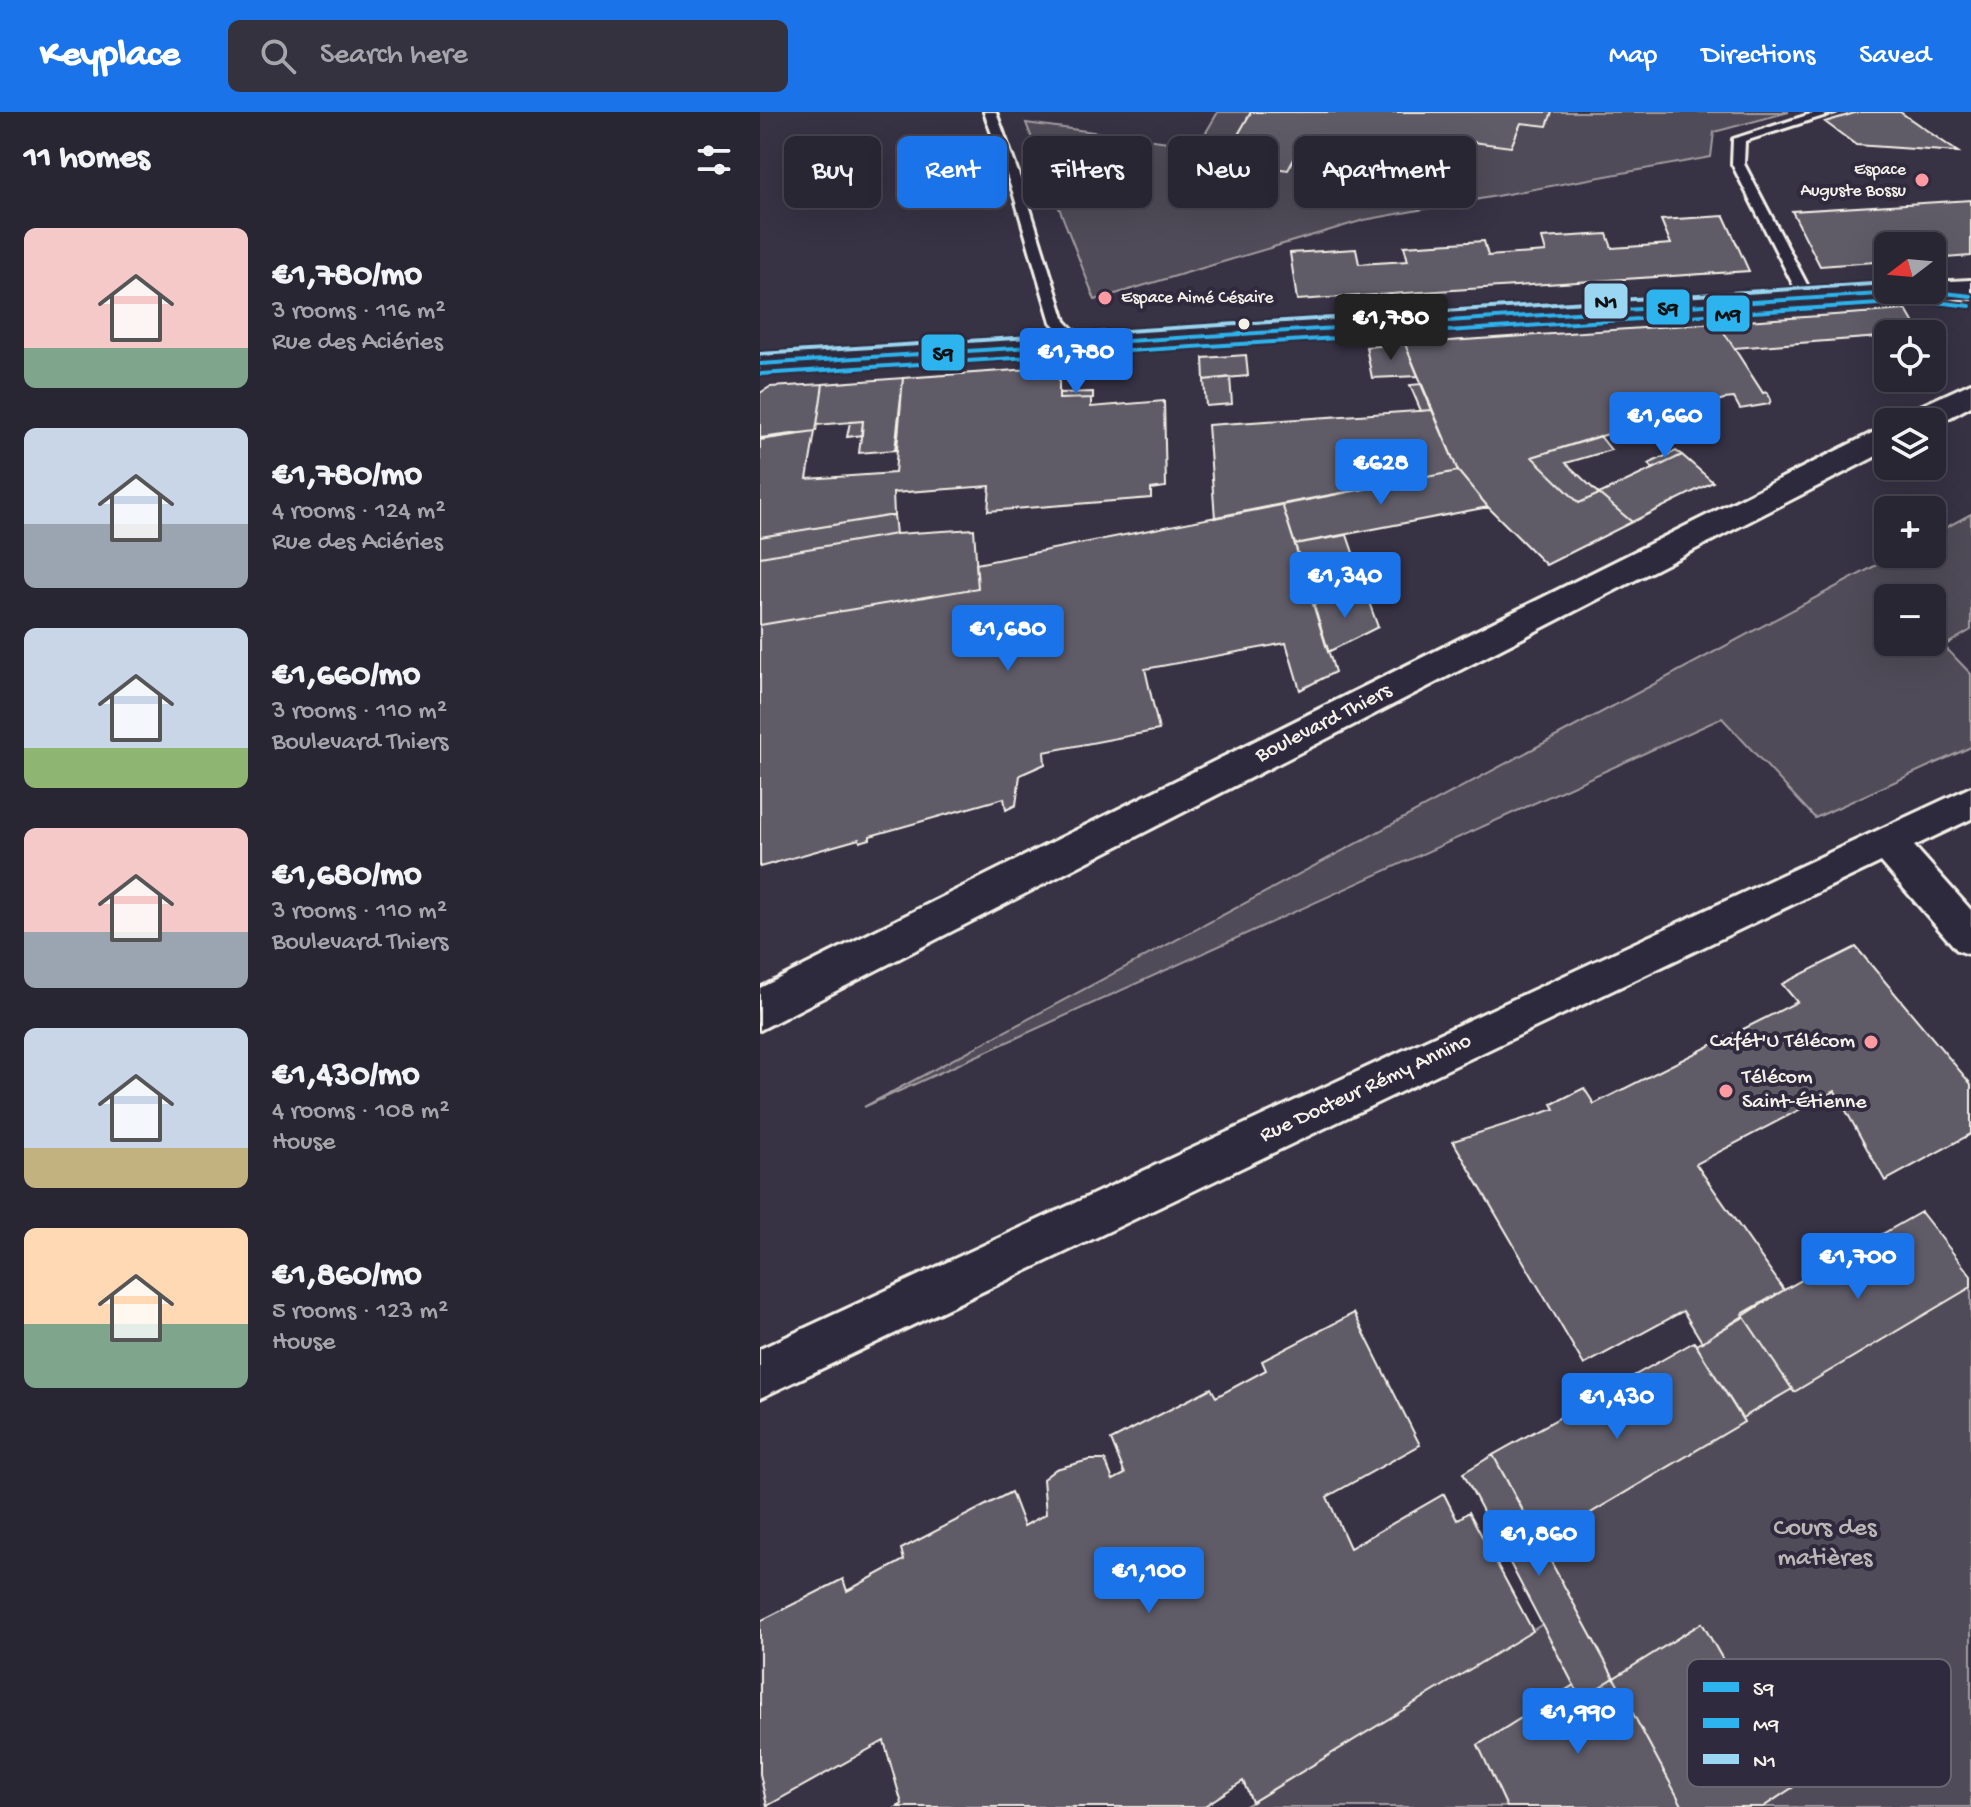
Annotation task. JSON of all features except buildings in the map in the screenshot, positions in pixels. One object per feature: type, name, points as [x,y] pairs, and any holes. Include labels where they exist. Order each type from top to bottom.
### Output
[{"type":"street","points":[[1946,290],[1971,289]]},
{"type":"street","points":[[1946,293],[1971,296]]},
{"type":"street","points":[[760,364],[1874,295]]},
{"type":"street","points":[[1942,408],[1971,393]]},
{"type":"street","name":"Boulevard Thiers","points":[[760,1010],[1874,443]]},
{"type":"street","name":"Rue Docteur Rémy Annino","points":[[760,1374],[1367,1090],[1971,802]]},
{"type":"street","points":[[1886,841],[1971,938]]},
{"type":"lane","points":[[990,112],[1019,192],[1058,322],[1079,344]]},
{"type":"lane","points":[[1808,300],[1738,164],[1739,139],[1830,112]]},
{"type":"green space","points":[[1218,112],[1789,112],[1714,132],[1711,157],[1476,200],[1476,136],[1294,136],[1294,208],[1430,208],[1364,220],[1095,300],[1059,208],[1152,208],[1152,140],[1168,142],[1168,208],[1278,208],[1278,136],[1204,136]]},
{"type":"green space","points":[[1026,123],[1123,136],[1031,136]]},
{"type":"green space","points":[[1971,514],[1971,630],[1946,645],[1946,584],[1874,584],[1874,656],[1946,656],[1946,648],[1971,674],[1971,747],[1815,818],[1722,718],[864,1107],[1874,566],[1946,568],[1946,527]]},
{"type":"green space","name":"Cours des matières","points":[[1971,1287],[1971,1807],[1763,1807],[1793,1787],[1951,1787],[1951,1659],[1722,1659],[1702,1623],[1614,1678],[1540,1543],[1744,1422],[1742,1418],[1792,1389],[1794,1392]]},
{"type":"green space","points":[[1543,1624],[1574,1685],[1478,1745],[1507,1807],[1244,1807]]},
{"type":"transit line","name":"N1","points":[[760,354],[1874,284]]},
{"type":"transit line","name":"S9","points":[[760,364],[1927,291],[1971,296]]},
{"type":"transit line","name":"M9","points":[[761,374],[1927,301],[1970,306]]},
{"type":"place","name":"Espace Auguste Bossu","points":[[1922,180]]},
{"type":"place","name":"Espace Aimé Césaire","points":[[1105,298]]},
{"type":"place","name":"Cafét'U Télécom","points":[[1871,1042]]},
{"type":"place","name":"Télécom Saint-Étienne","points":[[1726,1091]]}]
